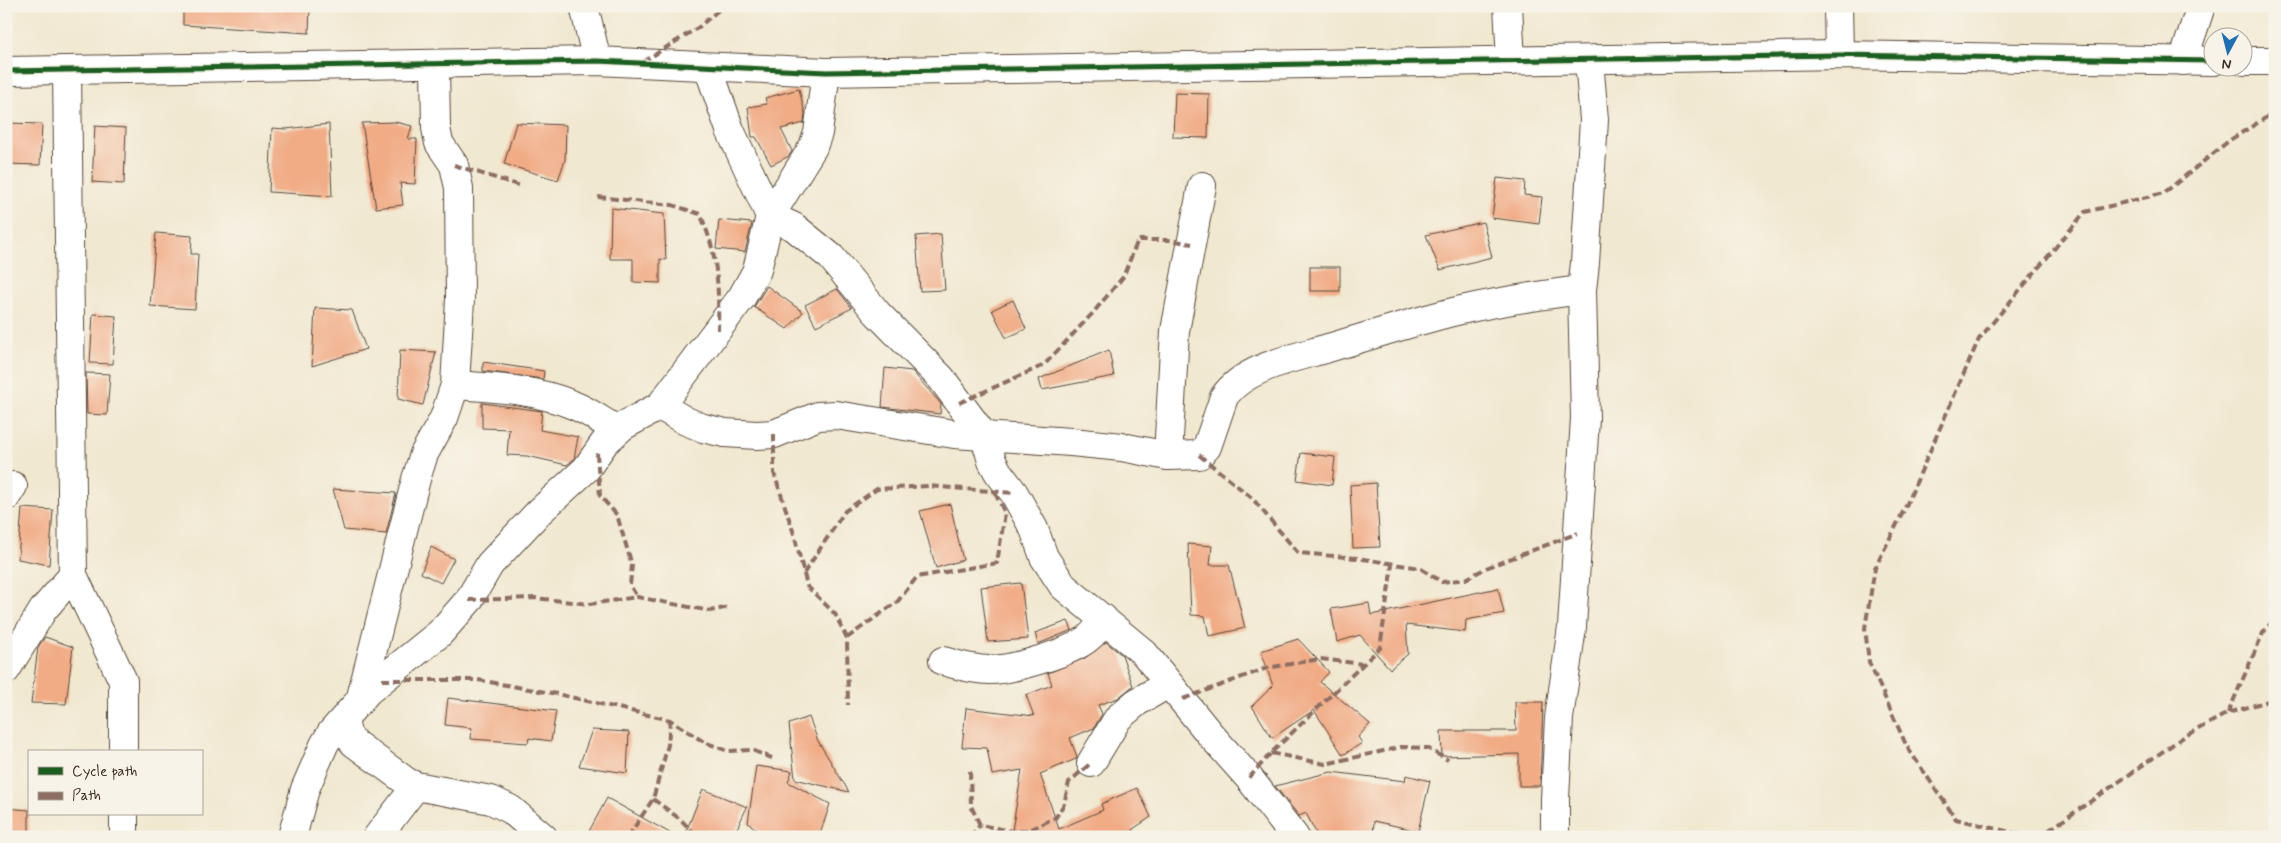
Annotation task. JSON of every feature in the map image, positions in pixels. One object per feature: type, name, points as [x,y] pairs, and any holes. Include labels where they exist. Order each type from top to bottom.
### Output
[{"type":"street","points":[[584,6],[598,62]]},
{"type":"street","points":[[1508,6],[1511,61]]},
{"type":"street","points":[[1838,6],[1839,55]]},
{"type":"street","points":[[2183,61],[2201,6]]},
{"type":"street","points":[[6,71],[643,62],[826,72],[1839,55],[2204,61]]},
{"type":"street","points":[[1555,837],[1559,718],[1572,627],[1585,418],[1582,290],[1594,120],[1589,60]]},
{"type":"street","points":[[2254,61],[2275,61]]},
{"type":"street","points":[[435,66],[436,128],[439,143],[454,165],[459,188],[460,300],[455,385],[444,418],[424,454],[352,710],[347,734],[354,743],[416,786],[491,800],[510,809],[544,837]]},
{"type":"street","points":[[708,67],[730,130],[770,216],[794,227],[831,257],[877,313],[941,378],[985,437],[992,461],[1003,480],[1014,493],[1030,522],[1044,557],[1063,586],[1144,653],[1168,684],[1183,699],[1208,733],[1249,778],[1295,837]]},
{"type":"street","points":[[66,70],[73,576],[123,681],[123,750]]},
{"type":"street","points":[[292,837],[305,789],[324,745],[352,710],[368,691],[440,632],[468,600],[490,564],[539,512],[586,469],[605,442],[617,430],[646,412],[660,406],[742,297],[757,270],[770,216],[813,147],[818,133],[826,72]]},
{"type":"street","points":[[1168,456],[1175,331],[1202,186]]},
{"type":"street","points":[[660,406],[686,421],[725,433],[774,434],[818,416],[836,416],[985,437],[1122,448],[1168,456],[1198,456],[1207,448],[1224,397],[1229,390],[1236,383],[1282,360],[1462,310],[1526,297],[1582,290]]},
{"type":"street","points":[[455,385],[521,391],[557,399],[585,410],[617,430]]},
{"type":"street","points":[[6,670],[43,610],[73,576]]},
{"type":"street","points":[[943,661],[986,670],[1002,670],[1079,645],[1093,634],[1103,618]]},
{"type":"street","points":[[1091,763],[1118,718],[1137,702],[1168,684]]},
{"type":"street","points":[[377,837],[416,786]]},
{"type":"street","points":[[124,816],[124,837]]},
{"type":"building","points":[[183,6],[310,6],[309,33],[183,25]]},
{"type":"building","points":[[799,89],[805,113],[804,123],[781,129],[792,151],[789,156],[771,165],[756,137],[752,137],[748,107],[767,104],[765,98]]},
{"type":"building","points":[[1175,93],[1209,94],[1208,138],[1173,137]]},
{"type":"building","points":[[395,122],[412,126],[408,139],[417,139],[415,184],[400,183],[403,205],[376,208],[362,123]]},
{"type":"building","points":[[6,123],[42,124],[40,165],[6,164]]},
{"type":"building","points":[[516,123],[566,125],[565,160],[558,180],[504,164]]},
{"type":"building","points":[[329,124],[332,196],[269,192],[272,128],[286,129]]},
{"type":"building","points":[[95,126],[126,128],[124,184],[92,182]]},
{"type":"building","points":[[1497,178],[1525,181],[1524,195],[1542,197],[1539,224],[1492,218]]},
{"type":"building","points":[[611,208],[664,214],[666,260],[660,259],[660,283],[633,282],[633,259],[610,259]]},
{"type":"building","points":[[719,220],[752,223],[745,252],[716,249]]},
{"type":"building","points":[[1483,222],[1492,257],[1440,270],[1426,235]]},
{"type":"building","points":[[156,233],[192,236],[191,254],[198,254],[195,309],[150,306]]},
{"type":"building","points":[[941,234],[945,290],[920,291],[916,236]]},
{"type":"building","points":[[1310,267],[1340,267],[1340,291],[1310,291]]},
{"type":"building","points":[[767,286],[803,312],[787,329],[754,307]]},
{"type":"building","points":[[837,289],[852,308],[816,326],[805,305]]},
{"type":"building","points":[[1013,300],[1026,329],[1006,338],[992,310]]},
{"type":"building","points":[[315,308],[352,310],[366,349],[312,366]]},
{"type":"building","points":[[93,314],[116,316],[113,364],[90,363]]},
{"type":"building","points":[[400,350],[436,352],[423,405],[398,399]]},
{"type":"building","points":[[1109,350],[1114,376],[1042,390],[1039,379]]},
{"type":"building","points":[[483,362],[544,371],[543,379],[483,371]]},
{"type":"building","points":[[885,368],[912,371],[941,404],[940,414],[882,407]]},
{"type":"building","points":[[86,373],[110,374],[107,415],[87,414]]},
{"type":"building","points":[[482,403],[542,411],[540,430],[578,437],[574,459],[567,465],[527,456],[507,455],[509,429],[482,428]]},
{"type":"building","points":[[1301,453],[1335,457],[1332,485],[1297,480]]},
{"type":"building","points":[[1376,483],[1380,547],[1353,548],[1350,485]]},
{"type":"building","points":[[333,489],[396,493],[386,534],[344,530]]},
{"type":"building","points":[[950,504],[963,560],[936,568],[920,511]]},
{"type":"building","points":[[22,508],[53,510],[49,565],[18,559]]},
{"type":"building","points":[[1188,544],[1212,546],[1210,565],[1229,565],[1245,628],[1209,636],[1205,616],[1191,615]]},
{"type":"building","points":[[431,547],[454,559],[441,583],[421,573]]},
{"type":"building","points":[[1021,583],[1028,639],[988,642],[981,587]]},
{"type":"building","points":[[1498,588],[1504,613],[1466,620],[1465,632],[1406,625],[1408,654],[1390,669],[1360,635],[1337,642],[1331,609],[1369,603],[1371,615]]},
{"type":"building","points":[[1068,621],[1072,630],[1038,644],[1035,633]]},
{"type":"building","points":[[45,637],[73,647],[66,704],[31,703],[38,647]]},
{"type":"building","points":[[1298,639],[1329,672],[1320,682],[1370,724],[1358,737],[1362,743],[1343,755],[1314,710],[1272,738],[1252,706],[1273,686],[1261,651]]},
{"type":"building","points":[[1106,642],[1122,655],[1133,686],[1118,698],[1098,705],[1102,714],[1094,728],[1070,738],[1077,757],[1076,759],[1040,774],[1059,829],[1103,810],[1101,804],[1137,788],[1151,817],[1133,829],[1136,837],[1011,837],[1022,770],[992,775],[987,748],[962,747],[966,708],[1034,716],[1026,695],[1052,685],[1048,673],[1085,658]]},
{"type":"building","points":[[448,698],[556,711],[551,741],[529,738],[528,743],[471,739],[472,728],[445,725]]},
{"type":"building","points":[[1515,702],[1543,702],[1540,786],[1519,786],[1519,754],[1442,756],[1441,731],[1516,731]]},
{"type":"building","points":[[809,717],[818,741],[849,792],[795,779],[789,724]]},
{"type":"building","points":[[592,730],[629,732],[627,773],[579,766]]},
{"type":"building","points":[[756,766],[792,771],[788,782],[830,804],[819,837],[768,837],[748,823]]},
{"type":"building","points":[[1331,772],[1405,781],[1406,775],[1430,781],[1418,831],[1374,821],[1373,837],[1318,837],[1306,813],[1299,816],[1275,786]]},
{"type":"building","points":[[703,789],[747,807],[733,837],[684,837]]},
{"type":"building","points":[[607,798],[677,837],[586,837]]},
{"type":"building","points":[[6,808],[28,810],[29,837],[6,837]]},
{"type":"marked path","points":[[643,62],[699,27],[723,6]]},
{"type":"marked path","points":[[2031,837],[1956,819],[1907,747],[1869,662],[1865,628],[1875,568],[1905,508],[1979,339],[2085,212],[2164,193],[2230,140],[2275,112]]},
{"type":"marked path","points":[[454,165],[521,186]]},
{"type":"marked path","points":[[598,197],[672,205],[700,214],[714,257],[718,300],[718,330]]},
{"type":"marked path","points":[[959,403],[1044,365],[1092,314],[1123,277],[1138,240],[1171,240],[1192,244]]},
{"type":"marked path","points":[[774,434],[774,473],[794,534],[807,586],[835,614],[847,638],[848,705]]},
{"type":"marked path","points":[[597,453],[600,496],[617,515],[632,565],[630,585],[637,597]]},
{"type":"marked path","points":[[1199,455],[1252,498],[1298,553],[1357,558],[1420,568],[1442,582],[1466,579],[1486,568],[1578,533]]},
{"type":"marked path","points":[[804,573],[845,511],[877,489],[928,486],[1014,493]]},
{"type":"marked path","points":[[847,638],[898,601],[917,577],[997,563],[1005,513],[994,491]]},
{"type":"marked path","points":[[1249,778],[1271,753],[1380,648],[1392,565]]},
{"type":"marked path","points":[[469,600],[535,598],[590,604],[637,597],[710,611],[729,607]]},
{"type":"marked path","points":[[2228,713],[2263,633],[2275,618]]},
{"type":"marked path","points":[[1183,699],[1267,668],[1320,659],[1363,664]]},
{"type":"marked path","points":[[382,680],[478,680],[557,694],[670,720],[704,742],[728,751],[752,750],[774,759]]},
{"type":"marked path","points":[[2039,837],[2185,736],[2228,713],[2275,699]]},
{"type":"marked path","points":[[628,837],[653,799],[668,745],[670,720]]},
{"type":"marked path","points":[[1271,753],[1325,764],[1401,747],[1427,748],[1448,760]]},
{"type":"marked path","points":[[970,771],[971,806],[980,825],[1017,832],[1034,828],[1056,817],[1064,804],[1069,782],[1091,763]]},
{"type":"marked path","points":[[653,799],[680,819],[698,837]]},
{"type":"marked path","points":[[970,837],[980,825]]},
{"type":"cycle path","points":[[6,71],[597,61],[826,72],[1839,55],[2204,61]]}]
